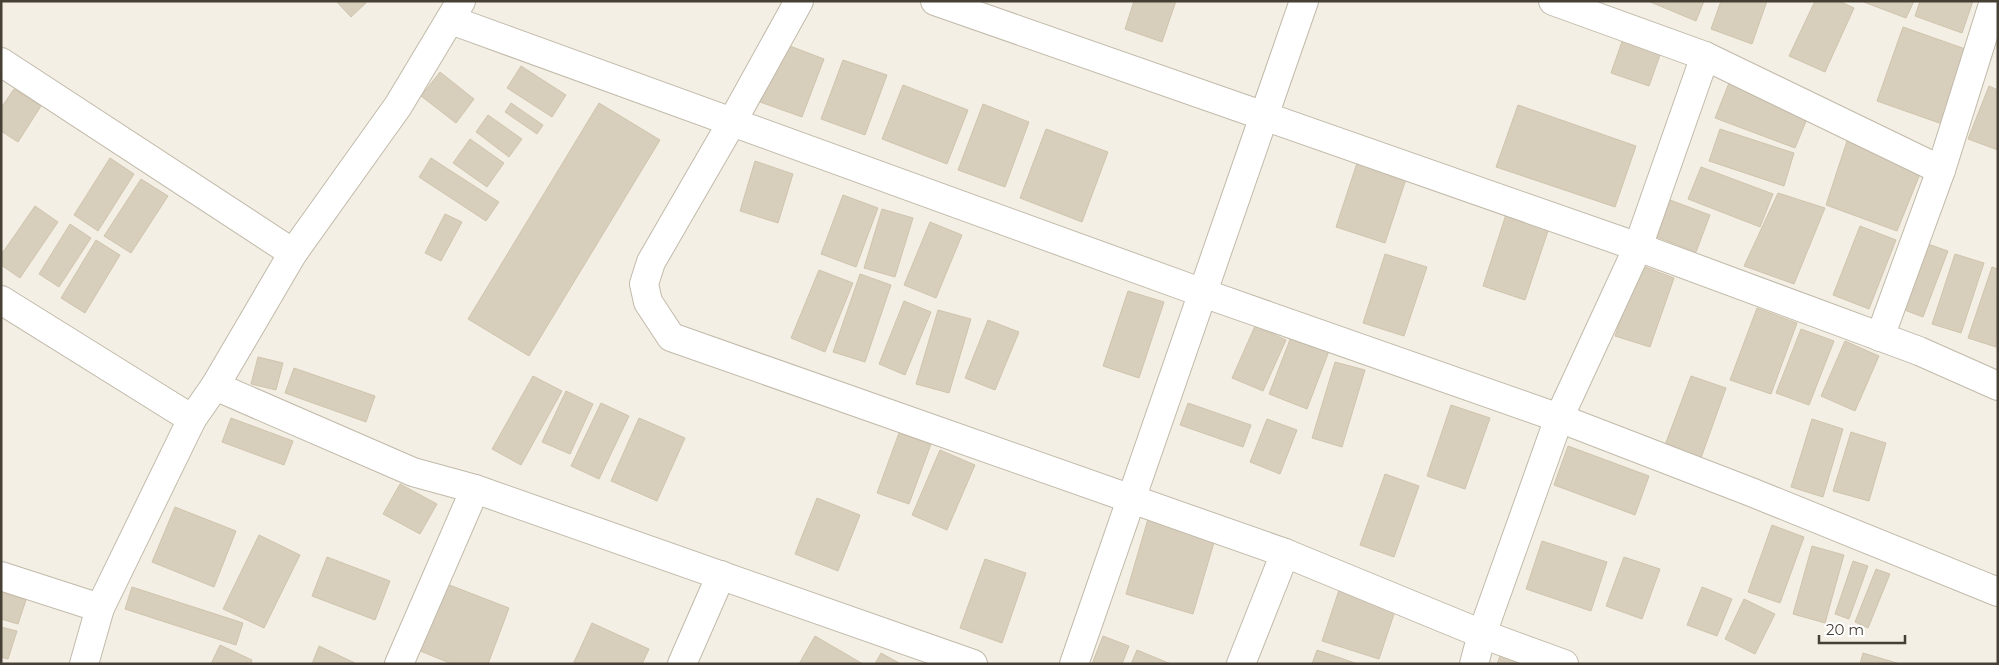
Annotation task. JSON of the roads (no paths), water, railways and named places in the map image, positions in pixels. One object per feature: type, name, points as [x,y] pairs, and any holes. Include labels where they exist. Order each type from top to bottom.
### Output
[{"type":"street","points":[[799,1],[651,262],[644,284],[648,302],[671,337],[1285,552],[1482,634],[1564,664]]},
{"type":"street","points":[[935,1],[1638,247],[1919,351],[1998,386]]},
{"type":"street","points":[[1074,664],[1304,1]]},
{"type":"street","points":[[1552,1],[1706,56],[1940,170]]},
{"type":"street","points":[[1880,337],[1940,170],[1994,1]]},
{"type":"street","points":[[84,664],[100,608],[192,419],[215,386],[293,253],[398,106],[456,11],[732,122],[1202,293],[1559,418],[1751,492],[1998,592]]},
{"type":"street","points":[[1474,664],[1482,634],[1559,418],[1638,247],[1706,56]]},
{"type":"street","points":[[1,62],[293,253]]},
{"type":"street","points":[[1,300],[192,419]]},
{"type":"street","points":[[215,386],[413,472],[474,489],[970,663]]},
{"type":"street","points":[[399,664],[474,489]]},
{"type":"street","points":[[1241,664],[1285,552]]},
{"type":"street","points":[[682,664],[721,575]]},
{"type":"street","points":[[1,576],[100,608]]}]
